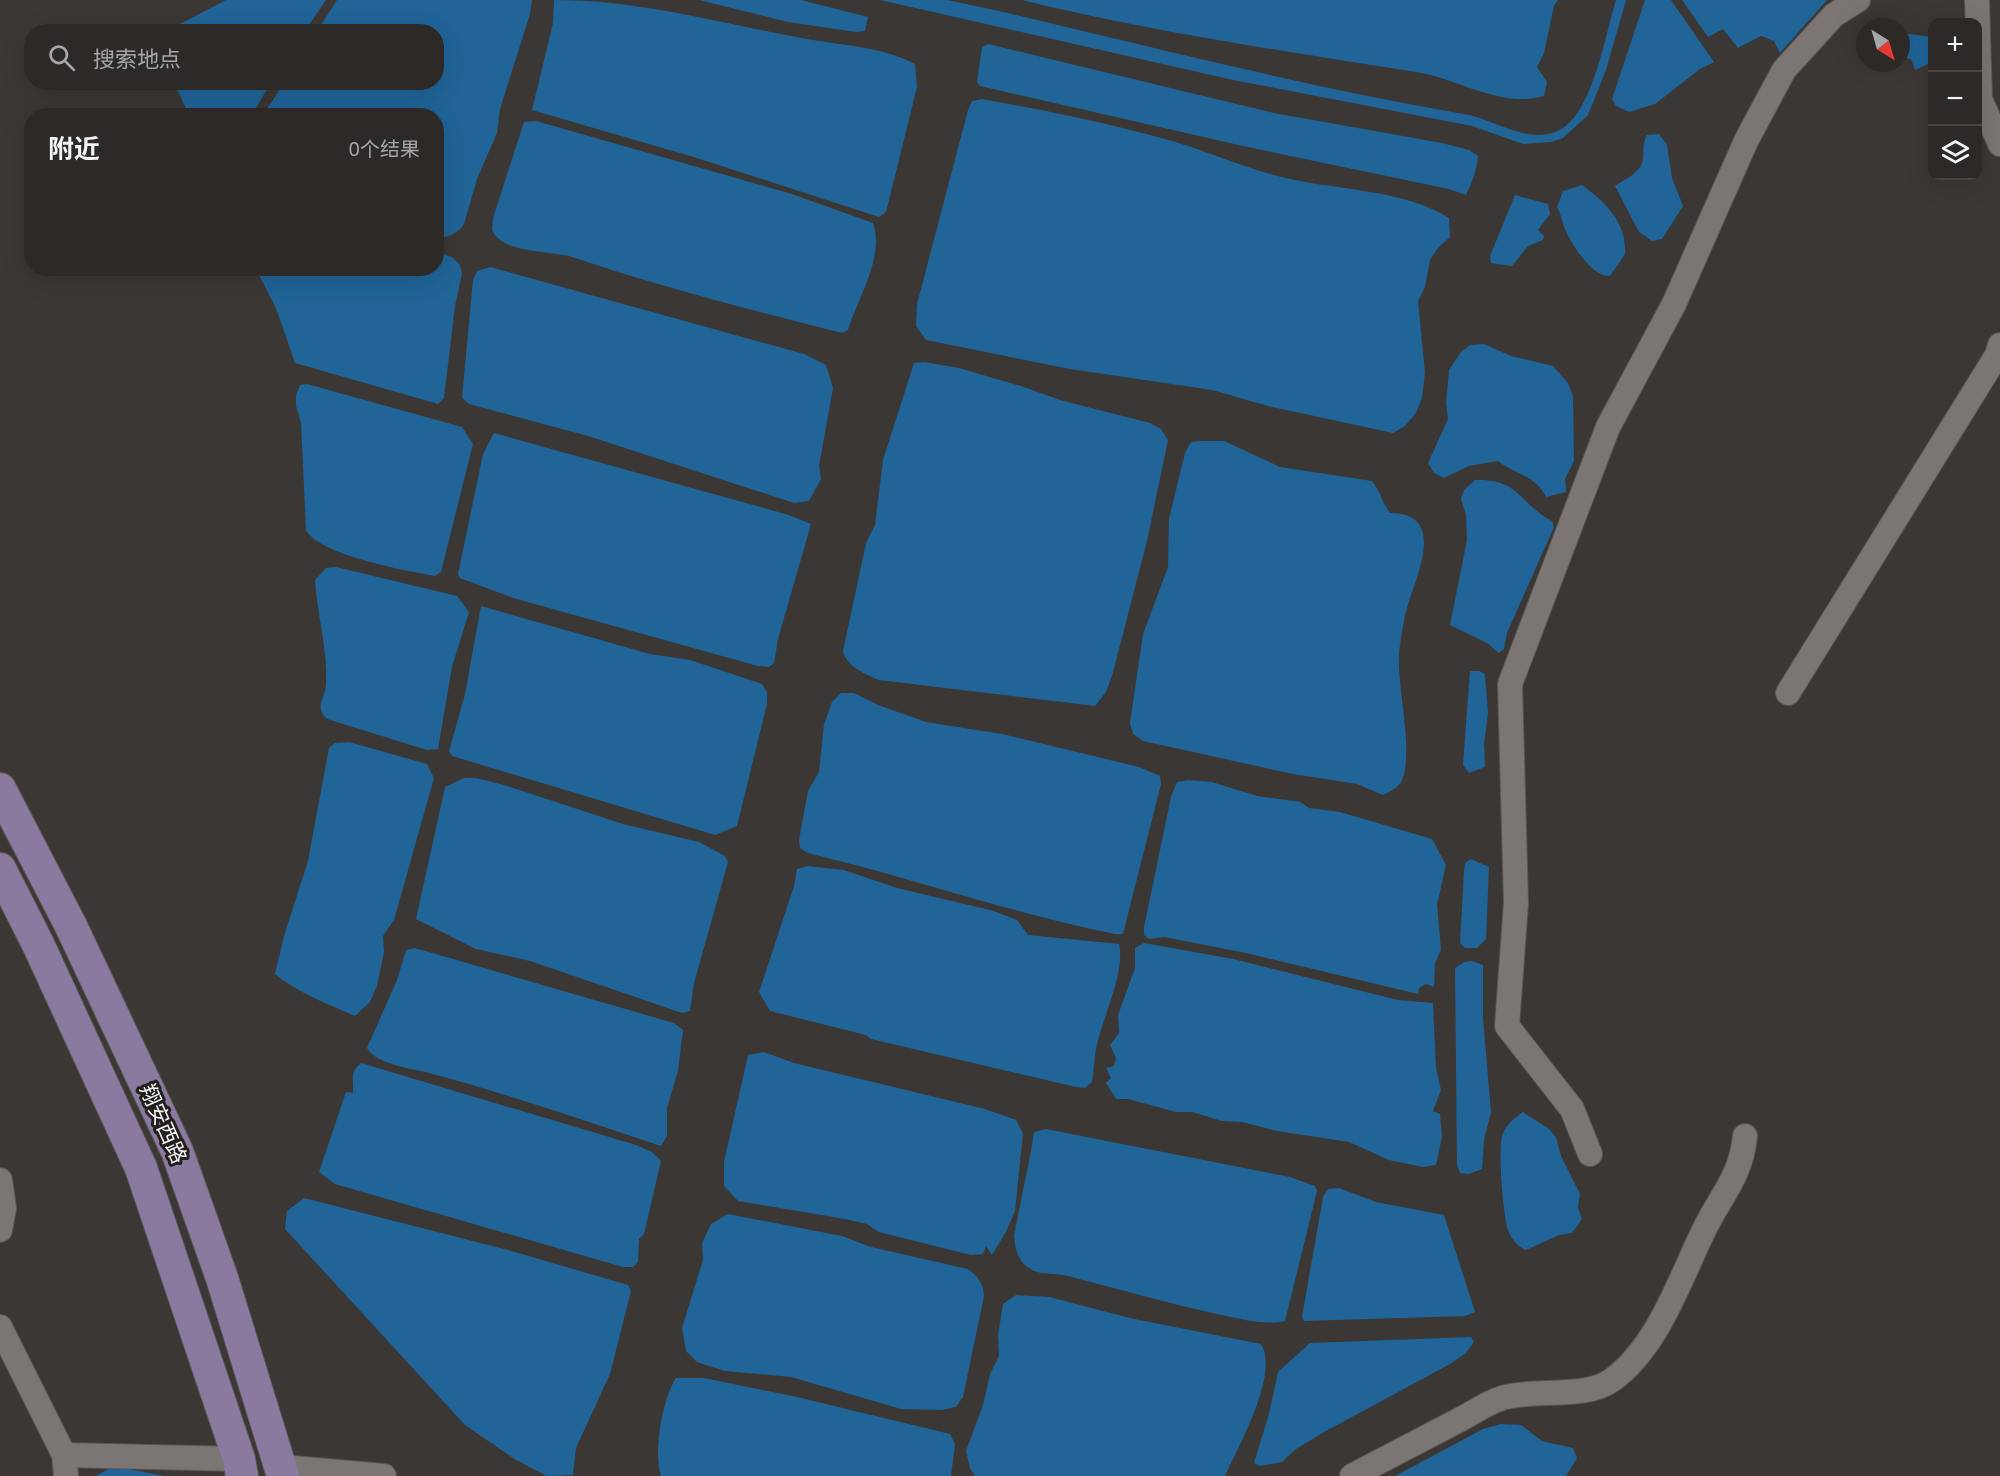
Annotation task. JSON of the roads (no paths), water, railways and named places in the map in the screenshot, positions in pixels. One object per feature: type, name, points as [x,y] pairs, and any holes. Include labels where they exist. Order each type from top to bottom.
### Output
[{"type":"main road","name":"翔安西路","points":[[0,789],[71,926],[177,1151],[222,1278],[283,1472]]},
{"type":"main road","name":"翔安西路","points":[[0,869],[43,955],[141,1168],[240,1468]]},
{"type":"main road","points":[[141,1168],[141,1154],[145,1144],[161,1138],[177,1151]]},
{"type":"street","points":[[1590,1154],[1572,1109],[1507,1026],[1516,903],[1510,684],[1608,427],[1674,304],[1746,141],[1784,70],[1834,15],[1858,0]]},
{"type":"street","points":[[1977,0],[1980,99],[2000,144]]},
{"type":"street","points":[[1788,693],[1997,355],[2000,345]]},
{"type":"street","points":[[1353,1476],[1503,1397],[1535,1392],[1570,1392],[1598,1388],[1613,1380],[1645,1346],[1683,1279],[1704,1230],[1742,1160],[1744,1136]]},
{"type":"street","points":[[0,1180],[4,1208],[0,1230]]},
{"type":"street","points":[[0,1327],[65,1465],[240,1468]]},
{"type":"street","points":[[283,1472],[384,1476]]},
{"type":"water","points":[[226,0],[326,0],[310,24],[180,24]]},
{"type":"water","points":[[337,0],[532,0],[530,14],[500,109],[497,133],[477,179],[464,224],[459,230],[444,237],[444,108],[268,108],[279,90],[444,90],[444,24],[322,24]]},
{"type":"water","points":[[554,0],[621,4],[685,14],[780,34],[865,48],[903,58],[915,64],[917,87],[886,212],[879,217],[697,158],[532,110],[553,23]]},
{"type":"water","points":[[699,0],[801,0],[868,17],[865,31],[856,32],[788,22]]},
{"type":"water","points":[[880,0],[947,0],[1288,79],[1464,114],[1526,134],[1539,135],[1563,128],[1574,118],[1583,104],[1597,69],[1616,0],[1626,0],[1606,70],[1588,115],[1563,138],[1551,142],[1523,144],[1472,126],[1233,80]]},
{"type":"water","points":[[1022,0],[1558,0],[1554,6],[1544,53],[1537,67],[1547,82],[1544,96],[1512,99],[1495,96],[1432,75],[1169,31]]},
{"type":"water","points":[[1645,0],[1671,0],[1714,62],[1700,69],[1655,104],[1629,112],[1616,106],[1612,99]]},
{"type":"water","points":[[1682,0],[1827,0],[1780,53],[1774,41],[1761,36],[1738,48],[1723,29],[1708,37]]},
{"type":"water","points":[[1910,34],[1928,36],[1928,64],[1915,70],[1911,59]]},
{"type":"water","points":[[988,44],[1274,113],[1442,143],[1469,150],[1478,156],[1475,171],[1466,195],[1449,189],[1243,146],[980,86],[977,82],[982,47]]},
{"type":"water","points":[[177,90],[267,90],[256,108],[186,108]]},
{"type":"water","points":[[982,99],[1142,133],[1278,176],[1414,202],[1449,218],[1450,237],[1438,248],[1430,260],[1425,287],[1418,301],[1425,373],[1422,398],[1416,413],[1405,426],[1393,433],[1268,406],[1212,390],[1070,369],[926,340],[916,326],[917,304],[968,110],[972,101]]},
{"type":"water","points":[[536,121],[792,194],[873,223],[876,249],[873,263],[848,330],[842,333],[740,307],[572,257],[516,247],[497,238],[492,230],[493,218],[524,122]]},
{"type":"water","points":[[1659,134],[1667,145],[1672,178],[1683,206],[1662,239],[1652,241],[1639,232],[1615,186],[1632,175],[1642,164],[1647,135]]},
{"type":"water","points":[[1582,185],[1599,198],[1613,214],[1622,232],[1625,254],[1610,276],[1603,275],[1589,266],[1577,251],[1557,207],[1563,191]]},
{"type":"water","points":[[1515,195],[1548,204],[1550,214],[1538,230],[1544,236],[1543,240],[1528,246],[1512,266],[1491,263],[1490,256]]},
{"type":"water","points":[[444,254],[452,257],[460,265],[462,274],[455,306],[444,398],[438,404],[295,363],[276,308],[260,276],[444,276]]},
{"type":"water","points":[[490,267],[804,354],[826,365],[833,388],[819,466],[821,479],[809,501],[794,503],[588,436],[469,404],[462,398],[473,280],[477,271]]},
{"type":"water","points":[[1484,344],[1511,356],[1553,366],[1568,383],[1573,396],[1574,461],[1565,479],[1566,492],[1546,497],[1537,484],[1498,461],[1469,466],[1444,478],[1434,473],[1428,463],[1448,419],[1446,403],[1449,370],[1461,352],[1470,345]]},
{"type":"water","points":[[924,362],[959,368],[1060,400],[1150,423],[1161,429],[1168,440],[1147,541],[1112,676],[1106,692],[1095,706],[879,680],[857,669],[845,656],[843,651],[866,543],[875,525],[883,460],[914,363]]},
{"type":"water","points":[[307,384],[462,427],[473,444],[441,572],[435,576],[345,554],[314,539],[306,530],[301,423],[296,406],[296,395],[300,385]]},
{"type":"water","points":[[494,433],[789,515],[811,524],[778,639],[774,663],[769,667],[758,666],[513,598],[460,578],[458,574],[483,454]]},
{"type":"water","points":[[1224,441],[1280,467],[1372,481],[1390,513],[1408,516],[1418,523],[1423,535],[1424,548],[1406,613],[1399,653],[1406,733],[1406,765],[1402,781],[1389,792],[1383,795],[1357,784],[1293,774],[1143,741],[1133,734],[1130,723],[1143,634],[1168,567],[1169,519],[1185,453],[1191,442]]},
{"type":"water","points":[[1475,480],[1490,480],[1510,488],[1552,521],[1554,527],[1507,633],[1504,649],[1499,653],[1487,643],[1450,625],[1467,540],[1466,515],[1461,499],[1464,490]]},
{"type":"water","points":[[336,567],[457,596],[469,612],[452,667],[438,749],[427,750],[327,719],[323,715],[321,706],[326,684],[326,671],[315,580],[326,568]]},
{"type":"water","points":[[481,606],[650,654],[690,660],[762,684],[767,692],[767,704],[737,826],[715,835],[452,756],[449,751],[465,694]]},
{"type":"water","points":[[1470,671],[1485,674],[1488,713],[1484,744],[1485,767],[1469,773],[1463,765]]},
{"type":"water","points":[[841,693],[854,693],[878,705],[926,722],[1002,734],[1139,767],[1160,776],[1161,784],[1123,934],[1076,926],[1038,916],[808,853],[800,848],[799,840],[808,791],[819,772],[824,724],[832,702]]},
{"type":"water","points":[[349,742],[427,764],[434,778],[394,920],[383,936],[384,952],[377,986],[370,1002],[355,1016],[303,992],[275,974],[284,936],[308,861],[329,748],[335,743]]},
{"type":"water","points":[[464,778],[476,778],[504,785],[623,824],[699,842],[725,856],[728,862],[694,983],[690,1011],[682,1013],[530,961],[476,949],[416,919],[445,787]]},
{"type":"water","points":[[1188,780],[1212,782],[1257,796],[1300,802],[1309,808],[1340,812],[1432,839],[1446,865],[1437,905],[1441,950],[1435,963],[1434,987],[1426,984],[1419,988],[1418,994],[1246,953],[1164,937],[1149,939],[1144,935],[1171,797],[1177,782]]},
{"type":"water","points":[[1471,859],[1489,867],[1486,939],[1477,948],[1465,948],[1460,943],[1464,871],[1465,863]]},
{"type":"water","points":[[807,866],[844,870],[897,888],[994,911],[1017,920],[1028,935],[1119,944],[1119,968],[1095,1053],[1092,1082],[1085,1088],[1076,1087],[871,1039],[866,1035],[770,1011],[759,992],[794,886],[797,869]]},
{"type":"water","points":[[1144,943],[1233,959],[1398,1000],[1433,1003],[1436,1068],[1441,1090],[1433,1111],[1440,1114],[1442,1137],[1436,1165],[1423,1167],[1389,1160],[1349,1142],[1277,1131],[1242,1122],[1222,1121],[1192,1112],[1176,1112],[1128,1099],[1116,1099],[1106,1083],[1111,1078],[1106,1068],[1114,1066],[1116,1058],[1110,1045],[1119,1033],[1118,1015],[1135,968],[1135,948]]},
{"type":"water","points":[[415,948],[674,1023],[683,1030],[678,1071],[667,1108],[667,1136],[661,1146],[487,1090],[395,1065],[372,1054],[367,1048],[397,980],[406,950]]},
{"type":"water","points":[[1472,961],[1483,965],[1483,1018],[1491,1112],[1484,1140],[1482,1169],[1469,1174],[1460,1173],[1457,1165],[1455,968],[1464,962]]},
{"type":"water","points":[[764,1052],[794,1063],[985,1109],[1016,1120],[1023,1133],[1015,1211],[992,1255],[986,1246],[983,1254],[971,1255],[879,1232],[867,1224],[738,1201],[724,1186],[724,1162],[748,1055]]},
{"type":"water","points":[[361,1063],[636,1145],[652,1152],[661,1161],[644,1234],[639,1239],[638,1262],[633,1267],[623,1267],[335,1184],[319,1172],[346,1092],[353,1093],[353,1073]]},
{"type":"water","points":[[1523,1112],[1549,1129],[1556,1137],[1561,1156],[1580,1194],[1578,1208],[1582,1219],[1572,1233],[1559,1235],[1526,1250],[1515,1242],[1508,1230],[1504,1211],[1501,1169],[1503,1132]]},
{"type":"water","points":[[1046,1129],[1290,1177],[1315,1186],[1317,1191],[1285,1321],[1268,1323],[1242,1319],[1068,1276],[1040,1273],[1023,1264],[1018,1255],[1014,1235],[1034,1132]]},
{"type":"water","points":[[1339,1188],[1376,1202],[1444,1215],[1475,1312],[1465,1316],[1304,1321],[1302,1317],[1323,1197],[1328,1189]]},
{"type":"water","points":[[304,1198],[508,1250],[628,1285],[631,1291],[610,1374],[576,1448],[573,1475],[547,1476],[516,1460],[465,1425],[285,1229],[287,1211]]},
{"type":"water","points":[[728,1214],[842,1236],[871,1247],[968,1269],[972,1272],[983,1287],[984,1296],[963,1397],[956,1407],[942,1410],[901,1409],[791,1377],[725,1371],[697,1362],[686,1351],[682,1328],[703,1260],[702,1243],[711,1224]]},
{"type":"water","points":[[1016,1295],[1049,1297],[1134,1319],[1261,1344],[1265,1357],[1265,1373],[1261,1391],[1247,1429],[1225,1476],[975,1476],[970,1468],[966,1451],[983,1405],[990,1374],[999,1356],[998,1335],[1003,1304]]},
{"type":"water","points":[[1471,1337],[1474,1342],[1466,1353],[1450,1364],[1326,1431],[1296,1449],[1282,1462],[1260,1466],[1254,1463],[1269,1414],[1278,1372],[1310,1343]]},
{"type":"water","points":[[676,1378],[704,1378],[797,1397],[950,1434],[955,1444],[951,1476],[661,1476],[658,1453],[660,1426],[667,1399]]},
{"type":"water","points":[[1501,1424],[1521,1425],[1542,1441],[1573,1448],[1577,1458],[1566,1476],[1395,1476],[1483,1429]]},
{"type":"water","points":[[114,1466],[164,1476],[96,1476]]}]
